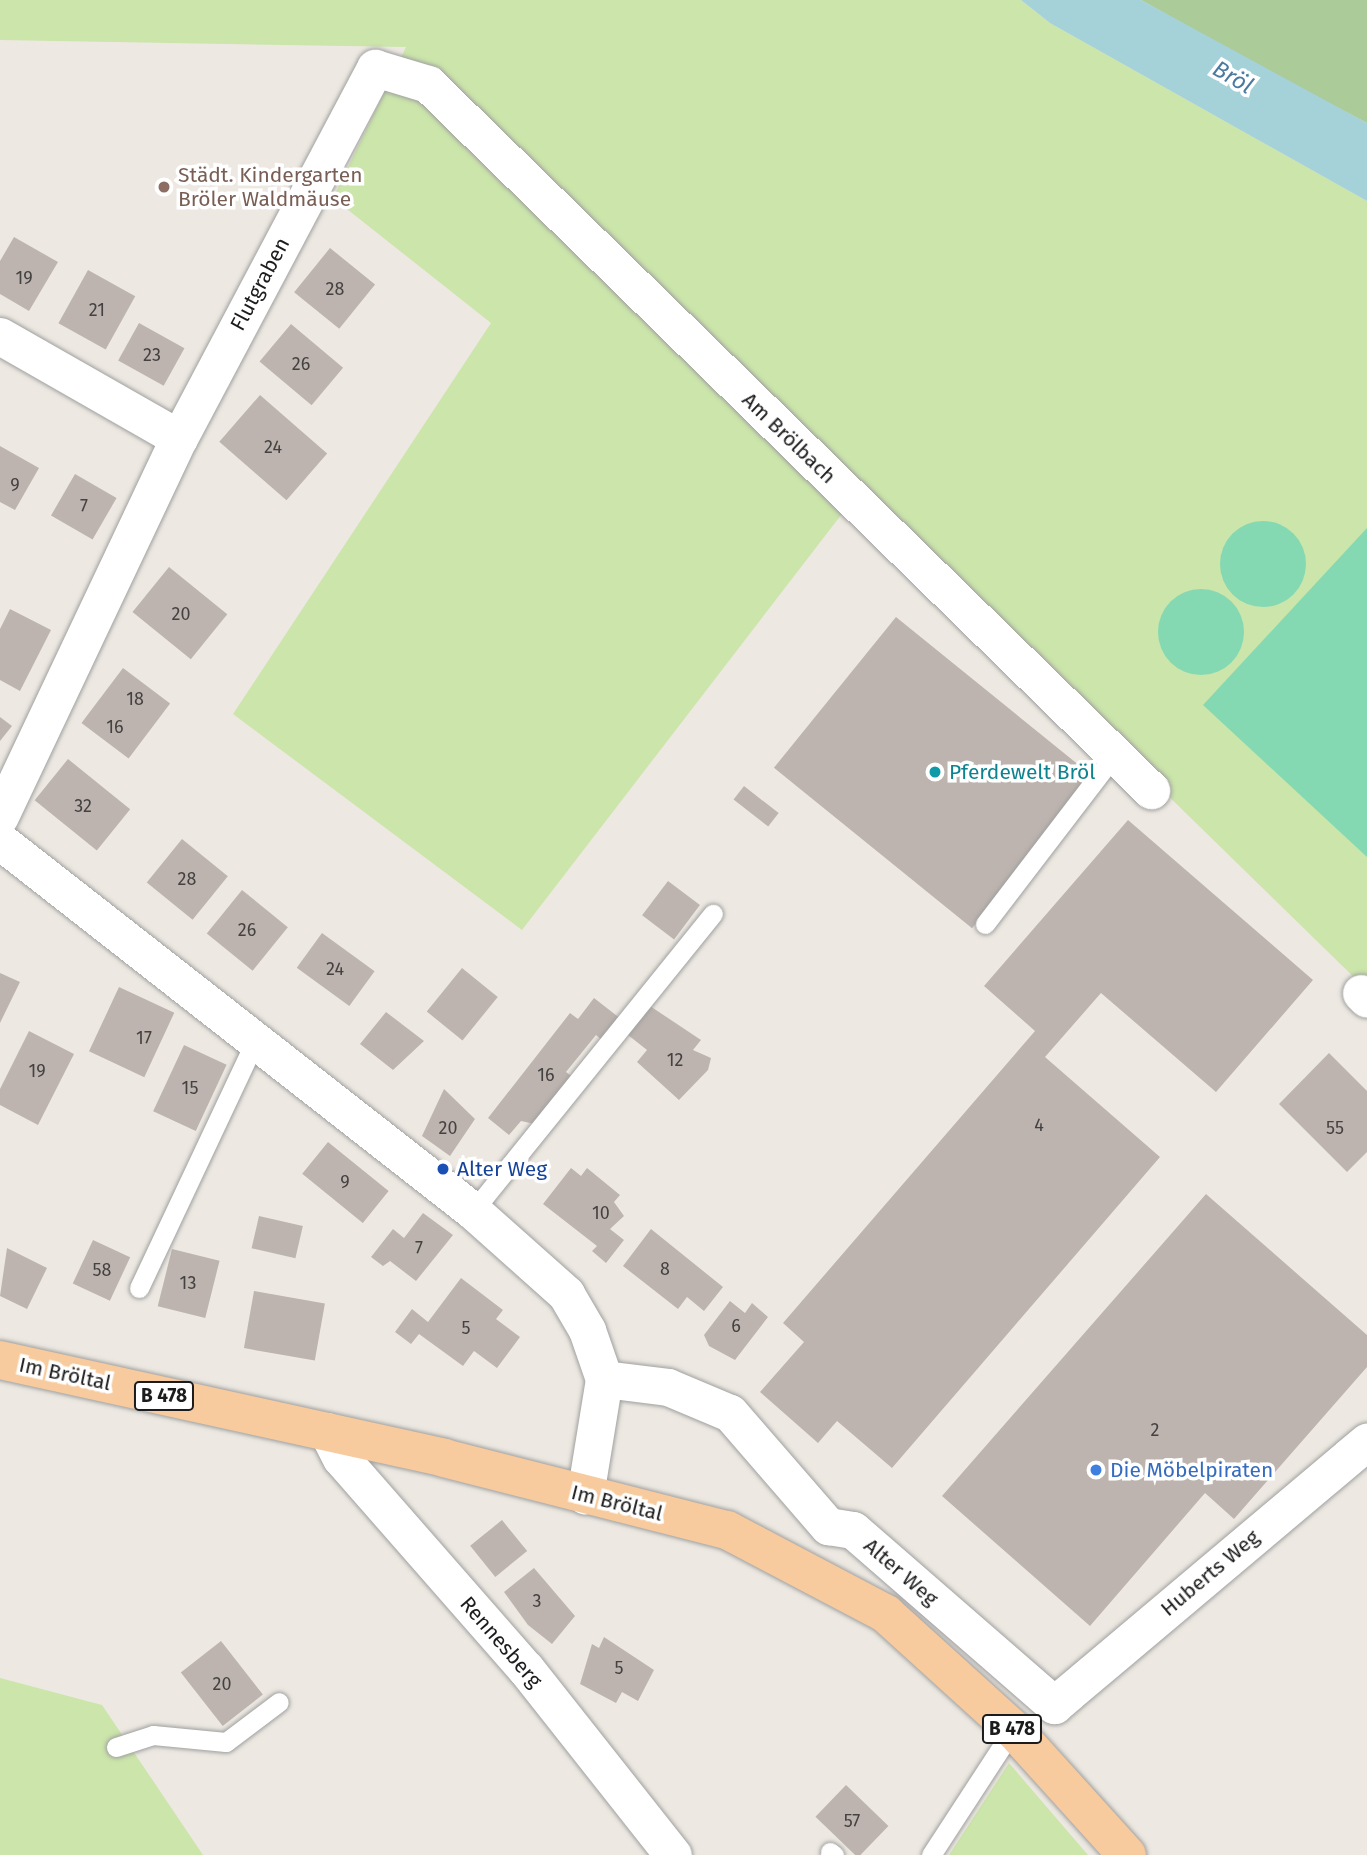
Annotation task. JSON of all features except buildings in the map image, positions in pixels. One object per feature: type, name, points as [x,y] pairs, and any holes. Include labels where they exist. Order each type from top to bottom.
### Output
[{"type":"main road","name":"Im Bröltal","points":[[0,1360],[327,1431],[727,1530],[886,1614],[1013,1730],[1126,1855]]},
{"type":"street","name":"Flutgraben","points":[[0,816],[179,438],[375,68],[428,84]]},
{"type":"street","name":"Am Brölbach","points":[[428,84],[1151,790]]},
{"type":"street","points":[[0,336],[179,438]]},
{"type":"street","points":[[0,841],[256,1039],[472,1211],[566,1294],[587,1330],[604,1379],[585,1495]]},
{"type":"street","name":"Alter Weg","points":[[604,1379],[668,1387],[730,1413],[828,1525],[853,1530],[1054,1705]]},
{"type":"street","name":"Rennesberg","points":[[327,1431],[341,1458],[526,1670],[673,1855]]},
{"type":"street","name":"Huberts Weg","points":[[1054,1705],[1367,1441]]},
{"type":"lane","points":[[985,924],[1114,755]]},
{"type":"lane","points":[[472,1211],[713,914]]},
{"type":"lane","points":[[139,1288],[256,1039]]},
{"type":"lane","points":[[116,1747],[152,1735],[226,1742],[279,1702]]},
{"type":"lane","points":[[931,1855],[1013,1730]]},
{"type":"green space","points":[[0,0],[1021,0],[1050,23],[1367,201],[1367,990],[858,493],[522,930],[233,714],[491,323],[333,198],[406,47],[0,40]]},
{"type":"green space","points":[[1141,0],[1367,0],[1367,123],[1270,72]]},
{"type":"green space","points":[[1263,521],[1287,528],[1299,540],[1306,564],[1299,588],[1287,600],[1263,607],[1239,600],[1227,588],[1220,564],[1227,540],[1239,528]]},
{"type":"green space","points":[[1367,528],[1367,857],[1203,705]]},
{"type":"green space","points":[[1201,589],[1225,596],[1237,608],[1244,632],[1237,656],[1225,668],[1201,675],[1177,668],[1165,656],[1158,632],[1165,608],[1177,596]]},
{"type":"green space","points":[[0,1678],[102,1705],[203,1855],[0,1855]]},
{"type":"green space","points":[[1009,1763],[1088,1855],[949,1855]]},
{"type":"water","name":"Bröl","points":[[1021,0],[1141,0],[1367,123],[1367,201],[1050,23]]},
{"type":"place","name":"Städt. Kindergarten Bröler Waldmäuse","points":[[164,187]]},
{"type":"place","name":"Pferdewelt Bröl","points":[[935,772]]},
{"type":"place","name":"Alter Weg","points":[[443,1169]]},
{"type":"place","name":"Die Möbelpiraten","points":[[1096,1470]]}]
